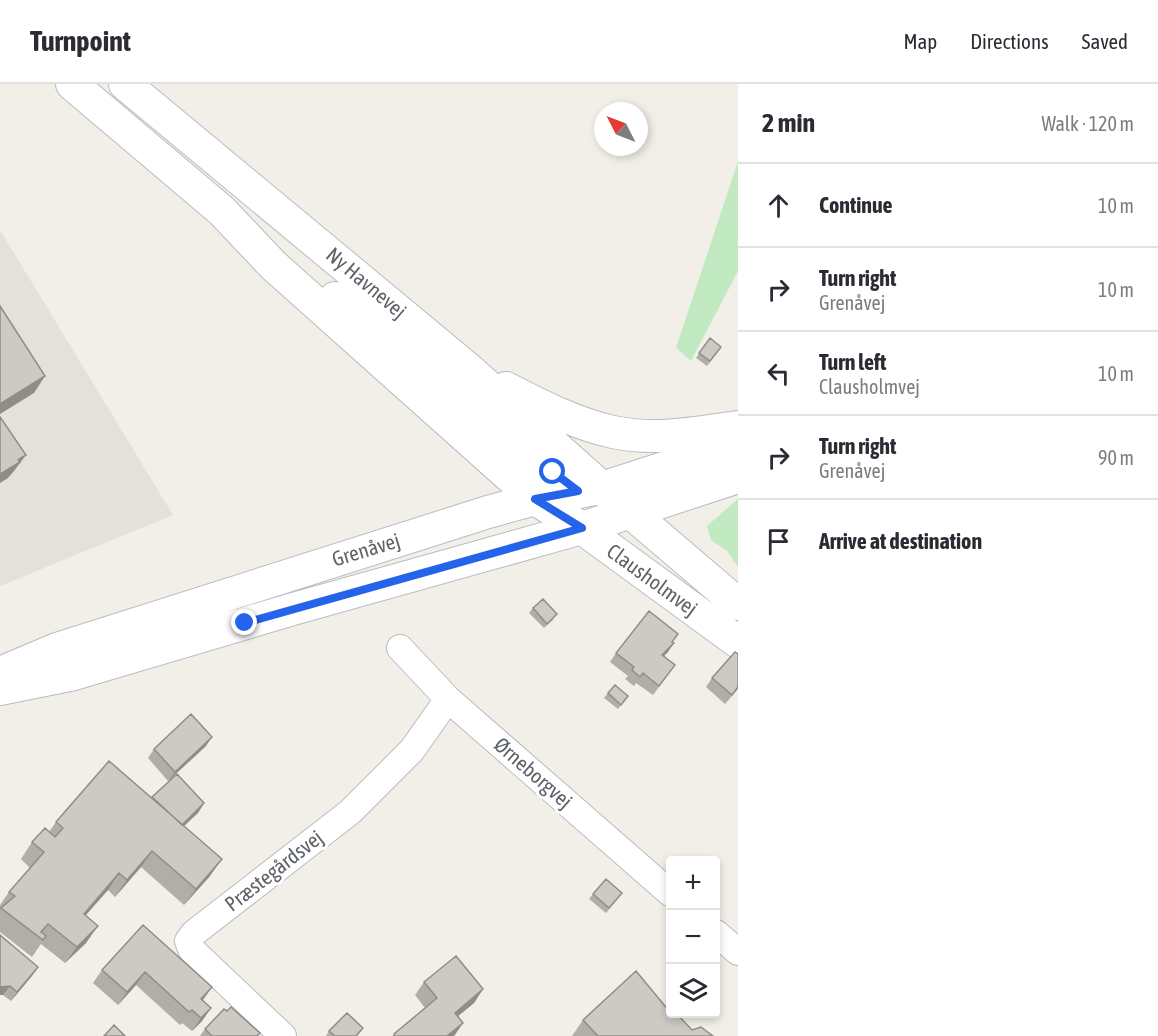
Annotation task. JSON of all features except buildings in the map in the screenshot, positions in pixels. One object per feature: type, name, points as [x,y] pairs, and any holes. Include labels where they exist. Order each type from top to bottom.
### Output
[{"type":"street","points":[[72,84],[222,211],[273,265],[535,499]]},
{"type":"street","name":"Ny Havnevej","points":[[125,84],[466,366],[590,489]]},
{"type":"street","points":[[273,265],[341,301],[412,355],[530,456],[590,489]]},
{"type":"street","points":[[466,366],[539,405],[613,432],[678,435],[738,427]]},
{"type":"street","name":"Grenåvej","points":[[0,673],[57,649],[214,597],[535,499],[590,489],[738,444]]},
{"type":"street","name":"Grenåvej","points":[[0,689],[74,674],[304,606],[582,528],[738,477]]},
{"type":"street","name":"Clausholmvej","points":[[590,489],[632,513],[738,604]]},
{"type":"street","name":"Clausholmvej","points":[[535,499],[582,528],[738,642]]},
{"type":"street","name":"Ørneborgvej","points":[[400,648],[448,699],[666,890]]},
{"type":"street","name":"Præstegårdsvej","points":[[283,1036],[191,949],[188,941],[194,933],[350,812],[412,750],[448,699]]},
{"type":"street","points":[[720,936],[738,952]]},
{"type":"shaded area","points":[[0,230],[173,515],[0,586]]},
{"type":"green space","points":[[738,161],[738,271],[691,361],[676,348]]},
{"type":"green space","points":[[738,499],[738,567],[727,551],[711,540],[707,526]]},
{"type":"route","points":[[245,623],[582,528],[535,499],[578,491],[553,472]]}]
